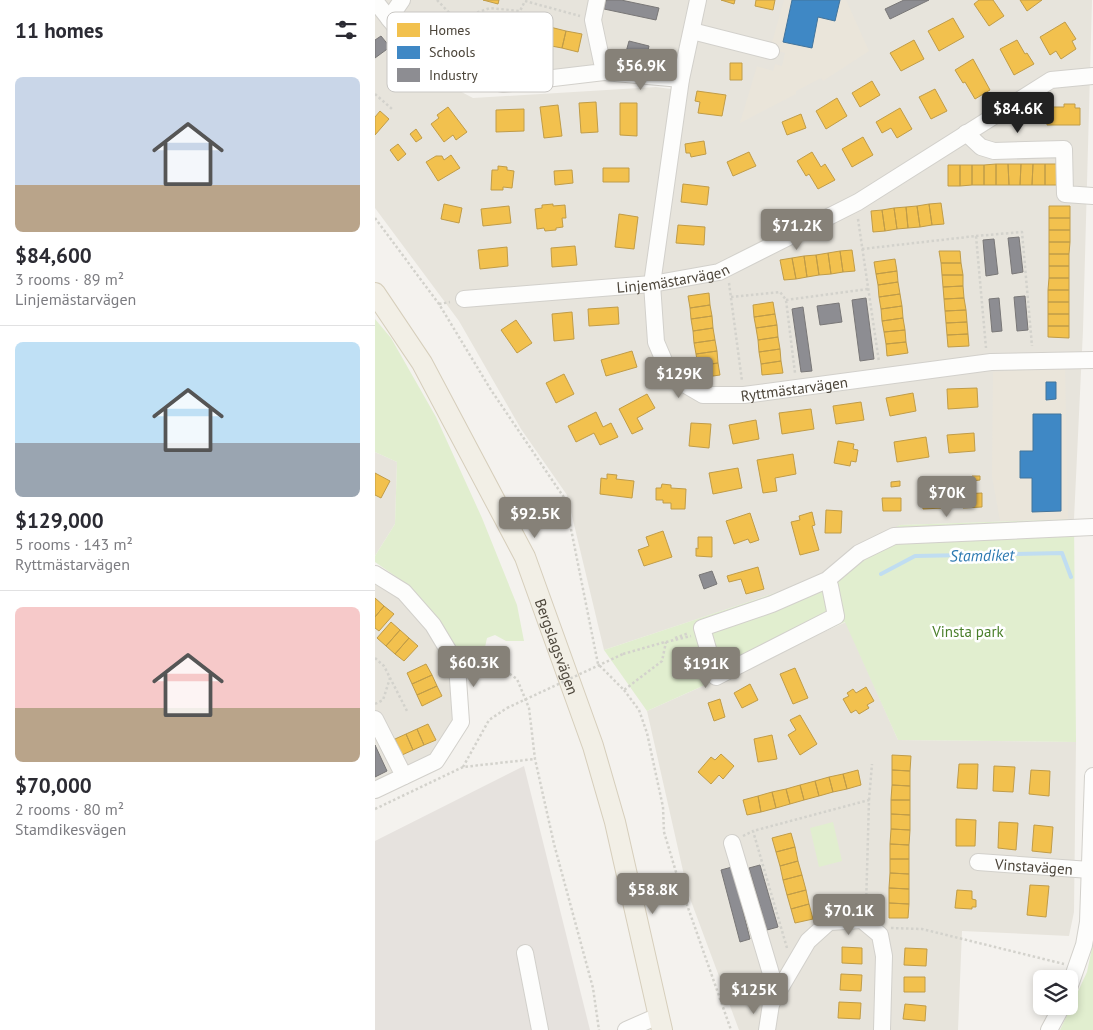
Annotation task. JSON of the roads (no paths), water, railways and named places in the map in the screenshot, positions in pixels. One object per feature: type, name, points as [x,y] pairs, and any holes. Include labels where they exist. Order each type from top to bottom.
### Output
[{"type":"main road","name":"Bergslagsvägen","points":[[375,293],[422,363],[525,557],[593,746],[615,822],[660,1023]]},
{"type":"street","points":[[393,12],[401,0]]},
{"type":"street","points":[[597,0],[593,20],[604,72]]},
{"type":"street","name":"Ryttmästarvägen","points":[[699,0],[681,79],[652,284],[656,342],[665,363],[679,381],[703,395],[744,395],[988,362],[1093,360]]},
{"type":"street","points":[[375,1],[387,16]]},
{"type":"street","points":[[692,31],[771,52]]},
{"type":"street","points":[[553,78],[604,72],[681,79]]},
{"type":"street","name":"Linjemästarvägen","points":[[464,299],[652,284],[719,272],[855,203],[1051,80],[1093,76]]},
{"type":"street","points":[[966,133],[981,147],[993,151],[1064,149],[1065,194],[1093,196]]},
{"type":"street","points":[[827,580],[831,586],[836,616],[716,677],[703,631],[827,580],[859,553],[894,536],[1093,527]]},
{"type":"street","points":[[375,574],[404,592],[433,625],[457,665],[461,722],[436,761],[375,790]]},
{"type":"street","points":[[375,719],[404,776]]},
{"type":"street","name":"Vinstavägen","points":[[1075,970],[1084,945],[1088,922],[1093,776]]},
{"type":"street","points":[[732,843],[772,977],[771,1004],[767,1030]]},
{"type":"street","name":"Vinstavägen","points":[[978,862],[1090,870]]},
{"type":"street","points":[[771,1004],[807,941],[829,922],[862,920],[879,935],[884,956],[882,1030]]},
{"type":"street","points":[[525,953],[540,1030]]},
{"type":"street","points":[[1049,1030],[1057,1015]]},
{"type":"street","points":[[626,1030],[660,1023]]},
{"type":"waterway","name":"Stamdiket","points":[[881,574],[915,556],[1062,553],[1071,577]]},
{"type":"park label","name":"Vinsta park","points":[[968,631]]}]
